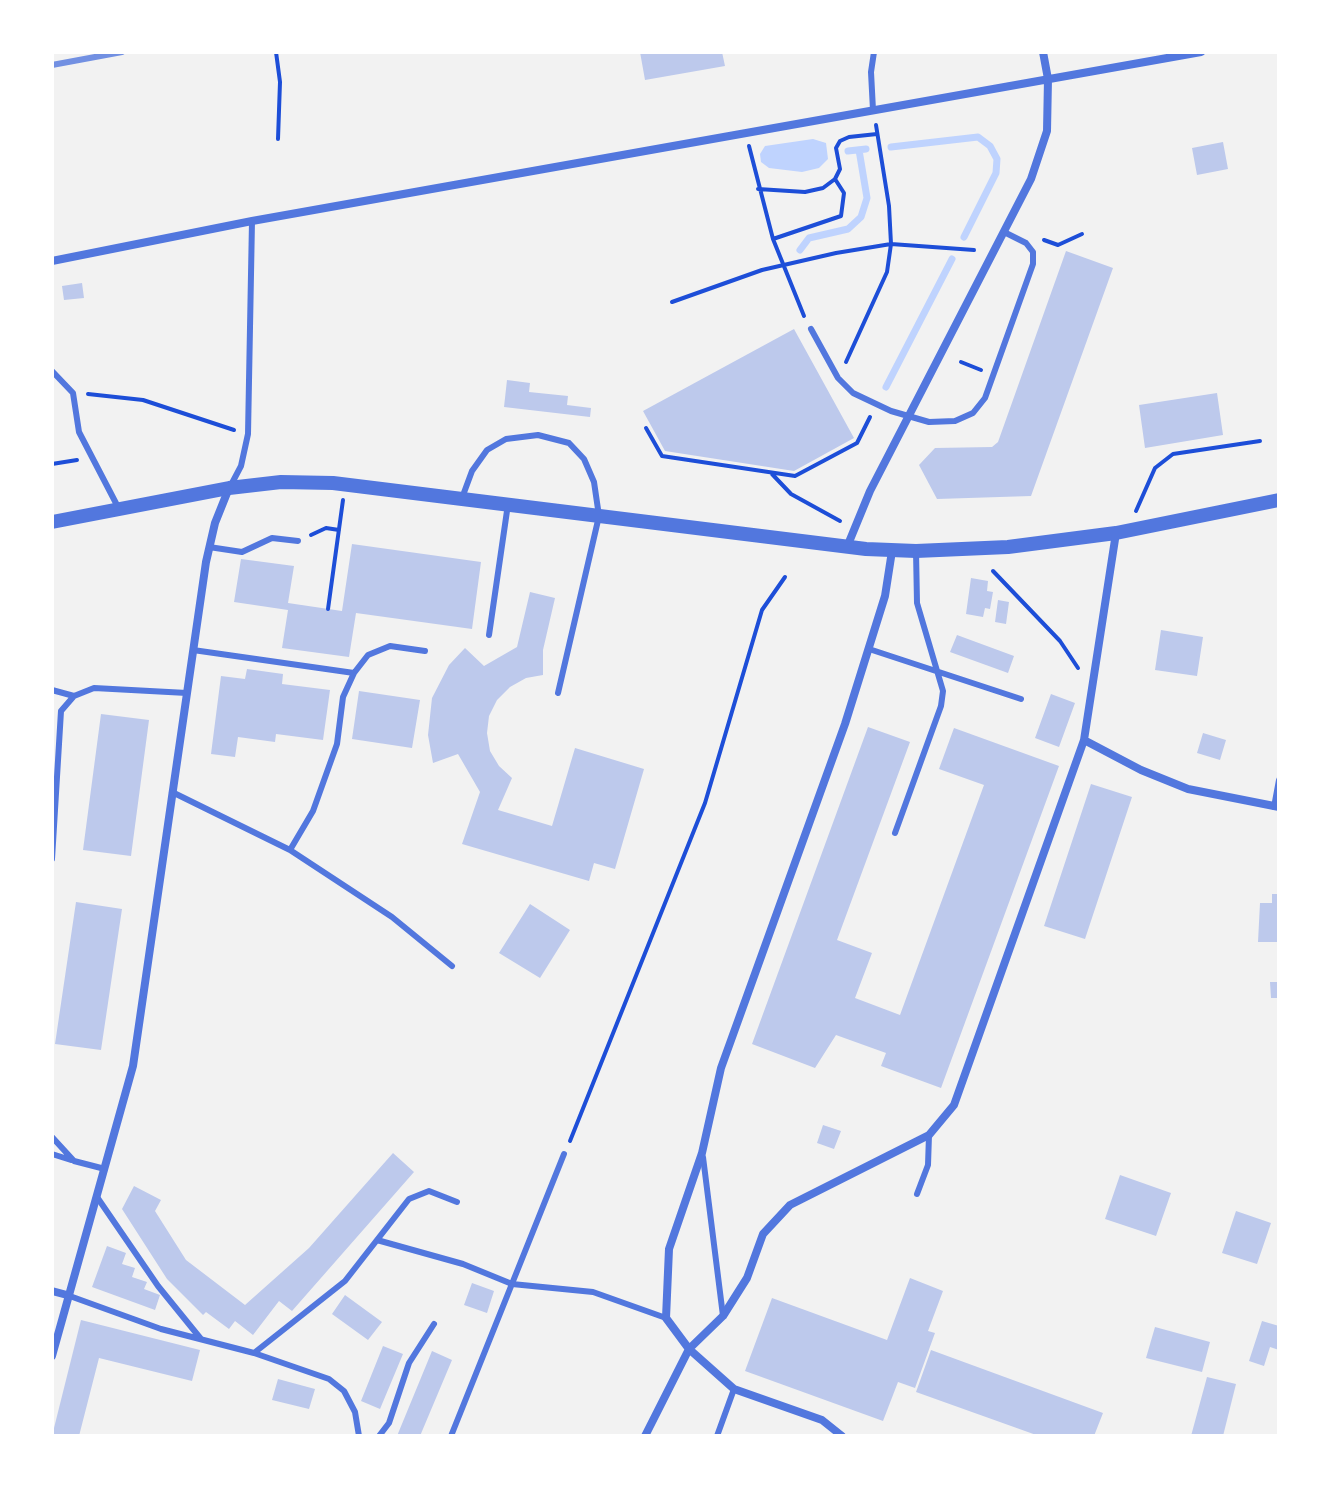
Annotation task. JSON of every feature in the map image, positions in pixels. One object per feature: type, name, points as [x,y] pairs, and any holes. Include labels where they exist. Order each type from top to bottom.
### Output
[{"type":"street","points":[[847,547],[853,528],[909,416],[1031,179],[1047,131],[1048,79],[1043,52]]},
{"type":"street","points":[[52,261],[252,221],[1201,52]]},
{"type":"street","points":[[52,522],[229,488],[281,482],[346,485],[847,547],[916,551],[1008,547],[1122,532],[1279,500]]},
{"type":"street","points":[[52,1356],[133,1066],[209,547],[229,488]]},
{"type":"street","points":[[645,1436],[689,1349],[723,1316],[747,1278],[763,1234],[790,1205],[929,1135],[954,1105],[1084,740],[1122,532]]},
{"type":"street","points":[[842,1436],[822,1420],[734,1389],[689,1349],[666,1318],[669,1249],[702,1153],[721,1068],[869,649],[885,596],[892,551]]},
{"type":"street","points":[[1084,740],[1141,770],[1188,789],[1277,807]]},
{"type":"street","points":[[52,1291],[67,1295]]},
{"type":"lane","points":[[873,110],[871,72],[874,52]]},
{"type":"lane","points":[[229,488],[241,466],[248,434],[252,221]]},
{"type":"lane","points":[[811,329],[838,378],[853,393],[877,405],[929,422],[955,421],[973,413],[985,398],[1033,264],[1033,252],[1026,243],[1004,232]]},
{"type":"lane","points":[[53,369],[73,393],[79,432],[119,509]]},
{"type":"lane","points":[[462,498],[472,471],[487,450],[506,439],[538,435],[569,443],[584,459],[594,482],[599,516],[558,693]]},
{"type":"lane","points":[[489,635],[508,504]]},
{"type":"lane","points":[[209,547],[242,552],[272,538],[298,541]]},
{"type":"lane","points":[[895,833],[941,706],[940,675],[928,646],[917,603],[916,551]]},
{"type":"lane","points":[[290,850],[313,811],[337,744],[343,697],[354,673],[368,655],[390,646],[425,651]]},
{"type":"lane","points":[[869,649],[940,675],[971,680],[1021,699]]},
{"type":"lane","points":[[193,650],[354,673]]},
{"type":"lane","points":[[52,859],[61,711],[74,696],[94,688],[187,693]]},
{"type":"lane","points":[[52,690],[74,696]]},
{"type":"lane","points":[[1277,807],[1279,780]]},
{"type":"lane","points":[[172,792],[290,850],[392,917],[452,966]]},
{"type":"lane","points":[[917,1194],[928,1165],[929,1135]]},
{"type":"lane","points":[[52,1137],[74,1161]]},
{"type":"lane","points":[[702,1153],[723,1316]]},
{"type":"lane","points":[[52,1154],[105,1169]]},
{"type":"lane","points":[[451,1436],[564,1154]]},
{"type":"lane","points":[[254,1353],[345,1281],[409,1199],[429,1191],[457,1202]]},
{"type":"lane","points":[[97,1197],[158,1286],[201,1339]]},
{"type":"lane","points":[[377,1240],[463,1264],[512,1284],[593,1292],[666,1318]]},
{"type":"lane","points":[[67,1295],[329,1379],[344,1391],[355,1412],[359,1436]]},
{"type":"lane","points":[[379,1436],[389,1423],[409,1363],[434,1324]]},
{"type":"lane","points":[[717,1436],[734,1389]]},
{"type":"path","points":[[276,52],[280,82],[278,139]]},
{"type":"path","points":[[838,378],[862,333],[887,272],[891,244],[873,110]]},
{"type":"path","points":[[746,132],[773,239],[811,329]]},
{"type":"path","points":[[758,189],[805,192],[823,188],[835,179],[840,169],[836,148],[840,141],[877,134]]},
{"type":"path","points":[[773,239],[841,216],[844,193],[835,179]]},
{"type":"path","points":[[1058,245],[1082,234]]},
{"type":"path","points":[[672,302],[782,265],[891,244],[974,250]]},
{"type":"path","points":[[961,362],[988,372]]},
{"type":"path","points":[[73,393],[143,400],[248,434]]},
{"type":"path","points":[[646,428],[662,456],[795,476],[857,443],[877,405]]},
{"type":"path","points":[[1122,532],[1155,468],[1173,454],[1260,441]]},
{"type":"path","points":[[52,464],[91,457]]},
{"type":"path","points":[[771,472],[791,494],[853,528]]},
{"type":"path","points":[[328,609],[346,485]]},
{"type":"path","points":[[298,541],[326,528],[339,530]]},
{"type":"path","points":[[993,571],[1060,641],[1092,687]]},
{"type":"path","points":[[564,1154],[705,803],[762,610],[785,577]]},
{"type":"water","points":[[813,139],[826,143],[828,159],[819,168],[802,172],[769,168],[761,162],[760,154],[765,146]]},
{"type":"building","points":[[640,52],[722,52],[725,66],[645,80]]},
{"type":"building","points":[[1223,142],[1228,169],[1197,175],[1192,148]]},
{"type":"building","points":[[1066,251],[1113,268],[1031,496],[937,499],[919,465],[935,448],[992,447],[998,442]]},
{"type":"building","points":[[82,283],[84,298],[64,300],[62,286]]},
{"type":"building","points":[[794,329],[854,438],[794,471],[665,451],[643,411]]},
{"type":"building","points":[[507,380],[530,383],[529,392],[568,396],[567,405],[591,408],[590,417],[504,407]]},
{"type":"building","points":[[1217,393],[1223,435],[1145,448],[1139,405]]},
{"type":"building","points":[[352,544],[481,562],[472,629],[356,613],[349,657],[282,648],[288,610],[234,602],[241,559],[294,566],[288,603],[342,611]]},
{"type":"building","points":[[971,578],[988,581],[987,591],[993,592],[990,609],[985,608],[983,617],[966,614]]},
{"type":"building","points":[[530,592],[555,598],[543,650],[543,675],[526,678],[510,687],[497,700],[489,716],[487,733],[490,751],[499,766],[512,778],[498,810],[552,826],[575,748],[644,769],[615,869],[594,863],[589,881],[462,844],[480,792],[458,754],[433,763],[428,735],[432,698],[449,665],[465,648],[484,666],[517,647]]},
{"type":"building","points":[[998,600],[1009,602],[1006,624],[995,622]]},
{"type":"building","points":[[1161,630],[1203,637],[1197,676],[1155,670]]},
{"type":"building","points":[[957,635],[1014,656],[1008,673],[950,652]]},
{"type":"building","points":[[247,669],[283,674],[282,684],[330,690],[323,740],[276,734],[275,742],[238,737],[235,757],[211,754],[221,676],[245,679]]},
{"type":"building","points":[[359,691],[420,700],[412,748],[352,739]]},
{"type":"building","points":[[1051,694],[1075,703],[1059,747],[1035,738]]},
{"type":"building","points":[[101,714],[149,720],[131,856],[83,850]]},
{"type":"building","points":[[868,727],[910,742],[837,940],[872,953],[855,998],[900,1015],[984,785],[939,769],[954,728],[1059,766],[941,1088],[881,1066],[886,1053],[836,1035],[815,1068],[752,1044]]},
{"type":"building","points":[[1203,733],[1226,740],[1220,760],[1197,753]]},
{"type":"building","points":[[1091,784],[1132,797],[1085,939],[1044,926]]},
{"type":"building","points":[[1272,894],[1279,894],[1279,942],[1258,942],[1260,903],[1272,903]]},
{"type":"building","points":[[76,902],[122,909],[101,1050],[55,1044]]},
{"type":"building","points":[[530,904],[570,930],[540,978],[499,953]]},
{"type":"building","points":[[1270,982],[1279,982],[1279,998],[1271,998]]},
{"type":"building","points":[[823,1125],[841,1131],[834,1149],[817,1143]]},
{"type":"building","points":[[393,1153],[414,1172],[292,1311],[279,1301],[253,1335],[235,1321],[229,1329],[206,1312],[203,1315],[167,1279],[122,1209],[134,1186],[161,1200],[155,1211],[186,1260],[245,1305],[309,1248]]},
{"type":"building","points":[[1120,1175],[1171,1193],[1156,1236],[1105,1219]]},
{"type":"building","points":[[1236,1211],[1271,1223],[1257,1264],[1222,1253]]},
{"type":"building","points":[[107,1246],[126,1253],[122,1264],[135,1268],[132,1277],[147,1282],[144,1289],[160,1295],[155,1310],[92,1287]]},
{"type":"building","points":[[910,1278],[943,1291],[928,1331],[935,1333],[915,1388],[898,1382],[883,1421],[745,1371],[772,1298],[887,1340]]},
{"type":"building","points":[[472,1283],[494,1291],[487,1313],[464,1305]]},
{"type":"building","points":[[345,1295],[382,1322],[368,1340],[332,1314]]},
{"type":"building","points":[[81,1320],[200,1350],[192,1381],[99,1358],[79,1436],[52,1436]]},
{"type":"building","points":[[1262,1321],[1279,1326],[1279,1350],[1270,1347],[1264,1366],[1249,1361]]},
{"type":"building","points":[[1155,1327],[1210,1342],[1202,1372],[1146,1358]]},
{"type":"building","points":[[383,1346],[403,1354],[380,1409],[361,1401]]},
{"type":"building","points":[[931,1350],[1103,1413],[1094,1436],[1039,1436],[916,1392]]},
{"type":"building","points":[[432,1351],[452,1360],[420,1436],[397,1436]]},
{"type":"building","points":[[1207,1377],[1236,1384],[1223,1436],[1191,1436]]},
{"type":"building","points":[[278,1379],[315,1389],[309,1409],[272,1400]]},
{"type":"waterway","points":[[891,147],[978,137],[990,146],[997,159],[996,173],[964,237]]},
{"type":"waterway","points":[[848,151],[866,149]]},
{"type":"waterway","points":[[800,250],[809,238],[848,229],[861,217],[867,198],[859,150]]},
{"type":"waterway","points":[[886,387],[952,259]]},
{"type":"railway","points":[[52,65],[122,52]]}]
